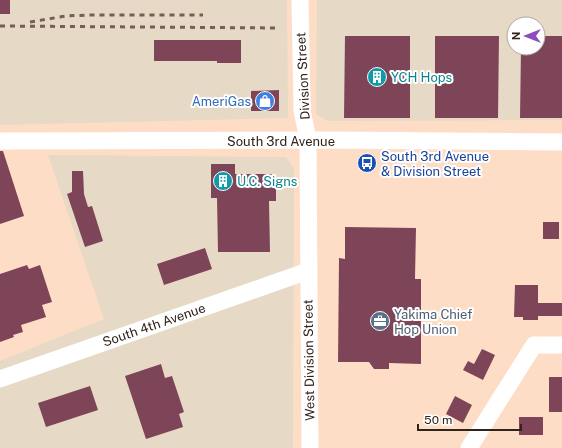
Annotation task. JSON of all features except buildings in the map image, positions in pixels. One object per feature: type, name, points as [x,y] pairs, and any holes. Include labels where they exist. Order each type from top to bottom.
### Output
[{"type":"street","name":"Division Street","points":[[300,0],[302,110],[308,140],[308,272]]},
{"type":"street","name":"South 3rd Avenue","points":[[0,141],[308,140],[562,142]]},
{"type":"street","name":"South 4th Avenue","points":[[0,379],[308,272]]},
{"type":"street","name":"West Division Street","points":[[308,272],[310,448]]},
{"type":"street","points":[[469,448],[534,345],[562,345]]},
{"type":"shaded area","points":[[0,0],[287,0],[288,118],[0,125]]},
{"type":"shaded area","points":[[317,0],[562,0],[562,120],[327,121],[316,114]]},
{"type":"shaded area","points":[[48,155],[286,157],[294,168],[293,448],[0,448],[0,361],[104,319]]},
{"type":"railway","points":[[30,22],[66,16],[88,15],[203,15]]},
{"type":"railway","points":[[0,26],[280,28]]},
{"type":"place","name":"YCH Hops","points":[[377,77]]},
{"type":"place","name":"AmeriGas","points":[[265,101]]},
{"type":"place","name":"South 3rd Avenue & Division Street","points":[[367,163]]},
{"type":"place","name":"U.C. Signs","points":[[223,181]]},
{"type":"place","name":"Yakima Chief Hop Union","points":[[380,321]]}]
